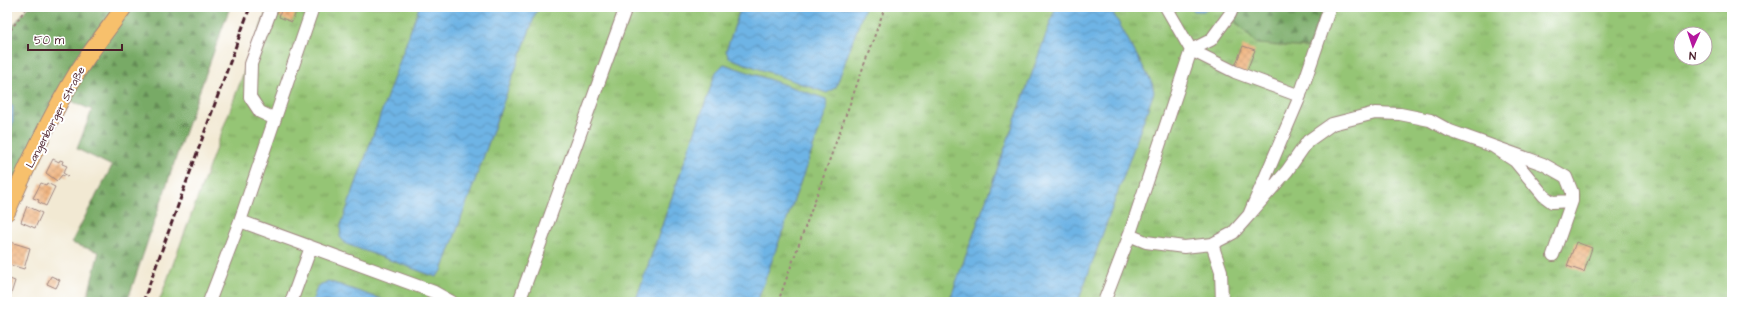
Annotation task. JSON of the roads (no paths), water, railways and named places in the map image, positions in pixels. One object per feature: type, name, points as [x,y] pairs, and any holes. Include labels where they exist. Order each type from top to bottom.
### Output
[{"type":"main road","name":"Langenberger Straße","points":[[7,212],[28,165],[63,97],[97,44],[124,7]]},
{"type":"lane","points":[[272,7],[251,64],[250,96],[260,112],[275,119]]},
{"type":"lane","points":[[209,302],[240,221],[313,7]]},
{"type":"lane","points":[[519,302],[626,7]]},
{"type":"lane","points":[[1166,7],[1191,50],[1236,72],[1300,96]]},
{"type":"lane","points":[[1104,302],[1129,235],[1191,50],[1211,40],[1230,14],[1233,7]]},
{"type":"lane","points":[[1249,215],[1300,96],[1330,7]]},
{"type":"lane","points":[[1129,235],[1146,242],[1184,247],[1212,244],[1233,234],[1287,171],[1308,141],[1332,124],[1375,113],[1400,114],[1430,120],[1450,131],[1543,164],[1566,177],[1572,192],[1572,201],[1553,255]]},
{"type":"lane","points":[[1494,147],[1514,161],[1544,196],[1552,202],[1572,201]]},
{"type":"lane","points":[[240,221],[311,247],[434,297],[452,302]]},
{"type":"lane","points":[[1212,244],[1221,271],[1222,302]]},
{"type":"lane","points":[[291,302],[311,247]]},
{"type":"water","points":[[419,7],[538,7],[442,271],[436,277],[346,244],[340,237],[341,225]]},
{"type":"water","points":[[741,7],[865,7],[836,87],[827,93],[729,58],[726,51]]},
{"type":"water","points":[[1056,7],[1110,7],[1152,83],[1154,92],[1078,302],[949,302]]},
{"type":"water","points":[[1189,7],[1208,7],[1204,11],[1194,11]]},
{"type":"water","points":[[724,64],[826,99],[827,109],[757,302],[635,302],[716,72]]},
{"type":"water","points":[[7,103],[13,106],[13,123],[7,142]]},
{"type":"water","points":[[328,281],[390,302],[312,302],[317,287]]},
{"type":"railway","points":[[143,302],[250,7]]}]
